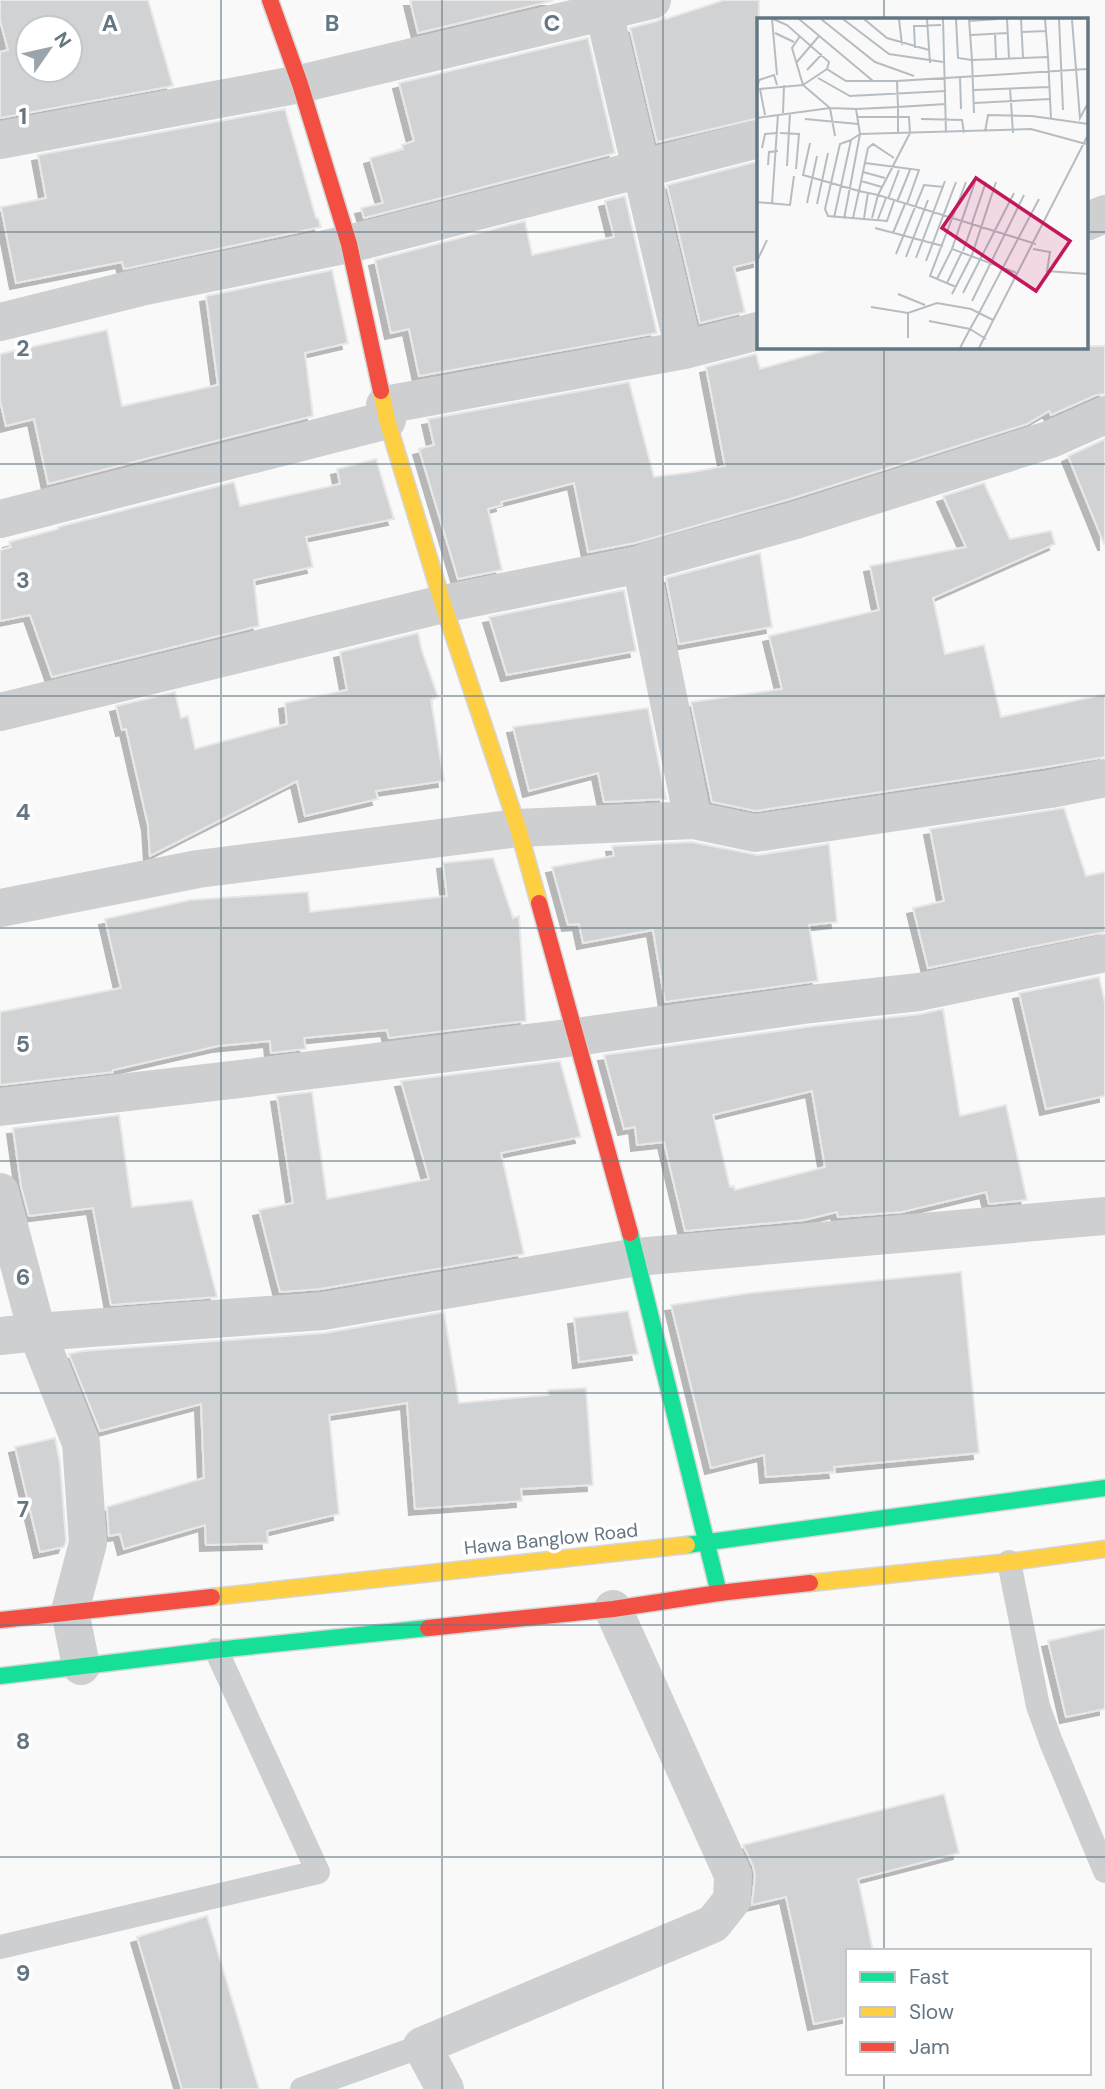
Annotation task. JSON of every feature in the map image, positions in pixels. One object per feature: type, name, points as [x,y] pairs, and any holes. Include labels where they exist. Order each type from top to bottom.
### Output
[{"type":"street","points":[[270,0],[300,84],[349,244],[386,413],[443,604],[518,828],[637,1257],[719,1593]]},
{"type":"street","points":[[0,140],[300,84],[652,0]]},
{"type":"street","points":[[604,12],[684,350]]},
{"type":"street","points":[[0,322],[141,287],[349,244],[757,139]]},
{"type":"street","points":[[1088,221],[1105,214]]},
{"type":"street","points":[[0,519],[386,413],[684,350],[757,331]]},
{"type":"street","points":[[0,712],[443,604],[640,564],[796,520],[1051,439],[1105,415]]},
{"type":"street","points":[[640,564],[693,820]]},
{"type":"street","points":[[0,908],[198,869],[518,828],[693,820],[755,833],[1050,789],[1105,778]]},
{"type":"street","points":[[0,1107],[919,992],[1105,953]]},
{"type":"street","points":[[0,1192],[18,1334],[81,1443],[88,1543],[70,1612],[81,1666]]},
{"type":"street","points":[[18,1334],[323,1311],[637,1257],[1105,1216]]},
{"type":"street","name":"Hawa Banglow Road","points":[[0,1620],[705,1543],[1105,1488]]},
{"type":"street","points":[[0,1676],[216,1650],[613,1609],[719,1593],[1105,1549]]},
{"type":"street","points":[[445,2089],[422,2046],[713,1924],[732,1900],[733,1875],[613,1609]]},
{"type":"lane","points":[[1009,1562],[1038,1706],[1105,1871]]},
{"type":"lane","points":[[0,1947],[318,1872],[216,1650]]},
{"type":"lane","points":[[302,2089],[422,2046]]},
{"type":"building","points":[[0,0],[148,0],[173,86],[0,118],[0,52],[8,50],[0,20]]},
{"type":"building","points":[[410,0],[552,0],[552,1],[418,33]]},
{"type":"building","points":[[724,0],[759,0],[757,118],[657,142],[630,28],[665,17],[666,19]]},
{"type":"building","points":[[588,38],[615,153],[364,218],[361,208],[383,203],[370,158],[403,149],[402,145],[414,141],[399,83]]},
{"type":"building","points":[[285,109],[316,218],[321,227],[124,269],[122,262],[16,283],[1,207],[46,198],[38,155]]},
{"type":"building","points":[[757,162],[757,261],[734,267],[745,312],[700,323],[667,185]]},
{"type":"building","points":[[625,196],[657,333],[419,376],[409,329],[391,333],[375,260],[525,221],[532,255],[614,237],[605,201]]},
{"type":"building","points":[[332,270],[348,343],[305,353],[313,416],[48,484],[34,419],[6,426],[0,400],[0,354],[107,330],[122,406],[218,385],[206,296]]},
{"type":"building","points":[[1105,346],[1105,394],[1096,395],[1051,415],[1049,411],[1027,424],[790,499],[635,543],[588,552],[574,483],[501,502],[502,505],[488,509],[502,570],[458,579],[419,449],[434,445],[428,419],[629,382],[654,477],[693,472],[725,466],[706,367],[756,354],[760,369],[834,348]]},
{"type":"building","points":[[1105,439],[1105,544],[1104,544],[1068,456]]},
{"type":"building","points":[[376,459],[394,519],[306,537],[313,567],[254,580],[259,626],[52,677],[30,615],[0,621],[0,550],[11,547],[9,542],[234,482],[240,506],[340,484],[337,469]]},
{"type":"building","points":[[984,483],[1010,539],[1051,531],[1055,544],[933,598],[945,654],[984,645],[1001,717],[1105,694],[1105,757],[756,811],[712,802],[691,702],[782,689],[769,636],[879,610],[870,566],[966,547],[943,496]]},
{"type":"building","points":[[760,553],[772,627],[679,644],[666,578]]},
{"type":"building","points":[[624,590],[636,651],[507,675],[489,617]]},
{"type":"building","points":[[418,633],[438,697],[431,700],[444,781],[376,791],[378,799],[305,816],[297,781],[150,856],[148,825],[126,729],[122,730],[116,706],[175,692],[181,718],[188,716],[195,749],[287,724],[285,703],[347,690],[340,652]]},
{"type":"building","points":[[648,708],[666,799],[604,802],[598,773],[529,791],[513,727]]},
{"type":"building","points":[[1064,808],[1086,876],[1105,872],[1105,932],[928,968],[913,908],[944,901],[930,829]]},
{"type":"building","points":[[691,842],[758,855],[829,844],[837,922],[809,925],[818,981],[665,1002],[653,930],[583,943],[579,924],[568,925],[552,867],[614,856],[612,846]]},
{"type":"building","points":[[493,858],[513,918],[519,916],[526,1021],[389,1038],[387,1030],[304,1038],[306,1049],[271,1053],[270,1041],[218,1046],[113,1072],[0,1085],[0,1012],[121,988],[105,919],[190,900],[308,892],[310,912],[447,896],[443,863]]},
{"type":"building","points":[[1099,977],[1105,1003],[1105,1096],[1046,1109],[1019,993]]},
{"type":"building","points":[[943,1009],[960,1116],[1006,1105],[1027,1200],[989,1204],[986,1192],[902,1212],[838,1217],[837,1212],[804,1220],[685,1231],[664,1142],[637,1145],[635,1127],[624,1129],[604,1055]],"holes":[[[812,1091],[825,1167],[735,1190],[734,1186],[730,1187],[713,1115]]]},
{"type":"building","points":[[560,1061],[581,1137],[501,1153],[524,1254],[320,1289],[280,1292],[259,1210],[293,1203],[277,1096],[312,1092],[327,1199],[429,1179],[401,1081]]},
{"type":"building","points":[[119,1115],[132,1207],[192,1200],[217,1297],[111,1305],[93,1208],[29,1216],[21,1186],[13,1128]]},
{"type":"building","points":[[961,1272],[979,1453],[834,1467],[835,1472],[766,1477],[764,1455],[711,1468],[671,1305],[750,1293]]},
{"type":"building","points":[[628,1311],[638,1354],[579,1362],[574,1318]]},
{"type":"building","points":[[444,1312],[459,1403],[548,1395],[548,1390],[586,1388],[593,1485],[521,1489],[522,1501],[415,1509],[407,1403],[329,1415],[339,1514],[267,1531],[268,1543],[206,1545],[205,1525],[124,1549],[120,1534],[109,1536],[107,1507],[204,1478],[201,1404],[100,1431],[69,1354],[325,1333]]},
{"type":"building","points":[[55,1438],[60,1463],[66,1541],[64,1547],[40,1552],[15,1447]]},
{"type":"building","points":[[1105,1628],[1105,1709],[1066,1717],[1048,1641]]},
{"type":"building","points":[[944,1794],[959,1853],[858,1879],[873,1949],[846,1949],[846,2017],[814,2024],[786,1897],[752,1905],[755,1875],[743,1845]]},
{"type":"building","points":[[207,1916],[259,2089],[182,2089],[137,1937]]},
{"type":"traffic: fast","points":[[630,1233],[719,1593]]},
{"type":"traffic: fast","points":[[687,1545],[1105,1488]]},
{"type":"traffic: fast","points":[[0,1676],[428,1628]]},
{"type":"traffic: slow","points":[[381,391],[387,420],[443,604],[518,828],[539,903]]},
{"type":"traffic: slow","points":[[212,1597],[687,1545]]},
{"type":"traffic: slow","points":[[810,1583],[1105,1549]]},
{"type":"traffic: jam","points":[[270,0],[300,84],[349,244],[381,391]]},
{"type":"traffic: jam","points":[[539,903],[630,1233]]},
{"type":"traffic: jam","points":[[428,1628],[613,1609],[810,1583]]},
{"type":"traffic: jam","points":[[0,1620],[212,1597]]}]
